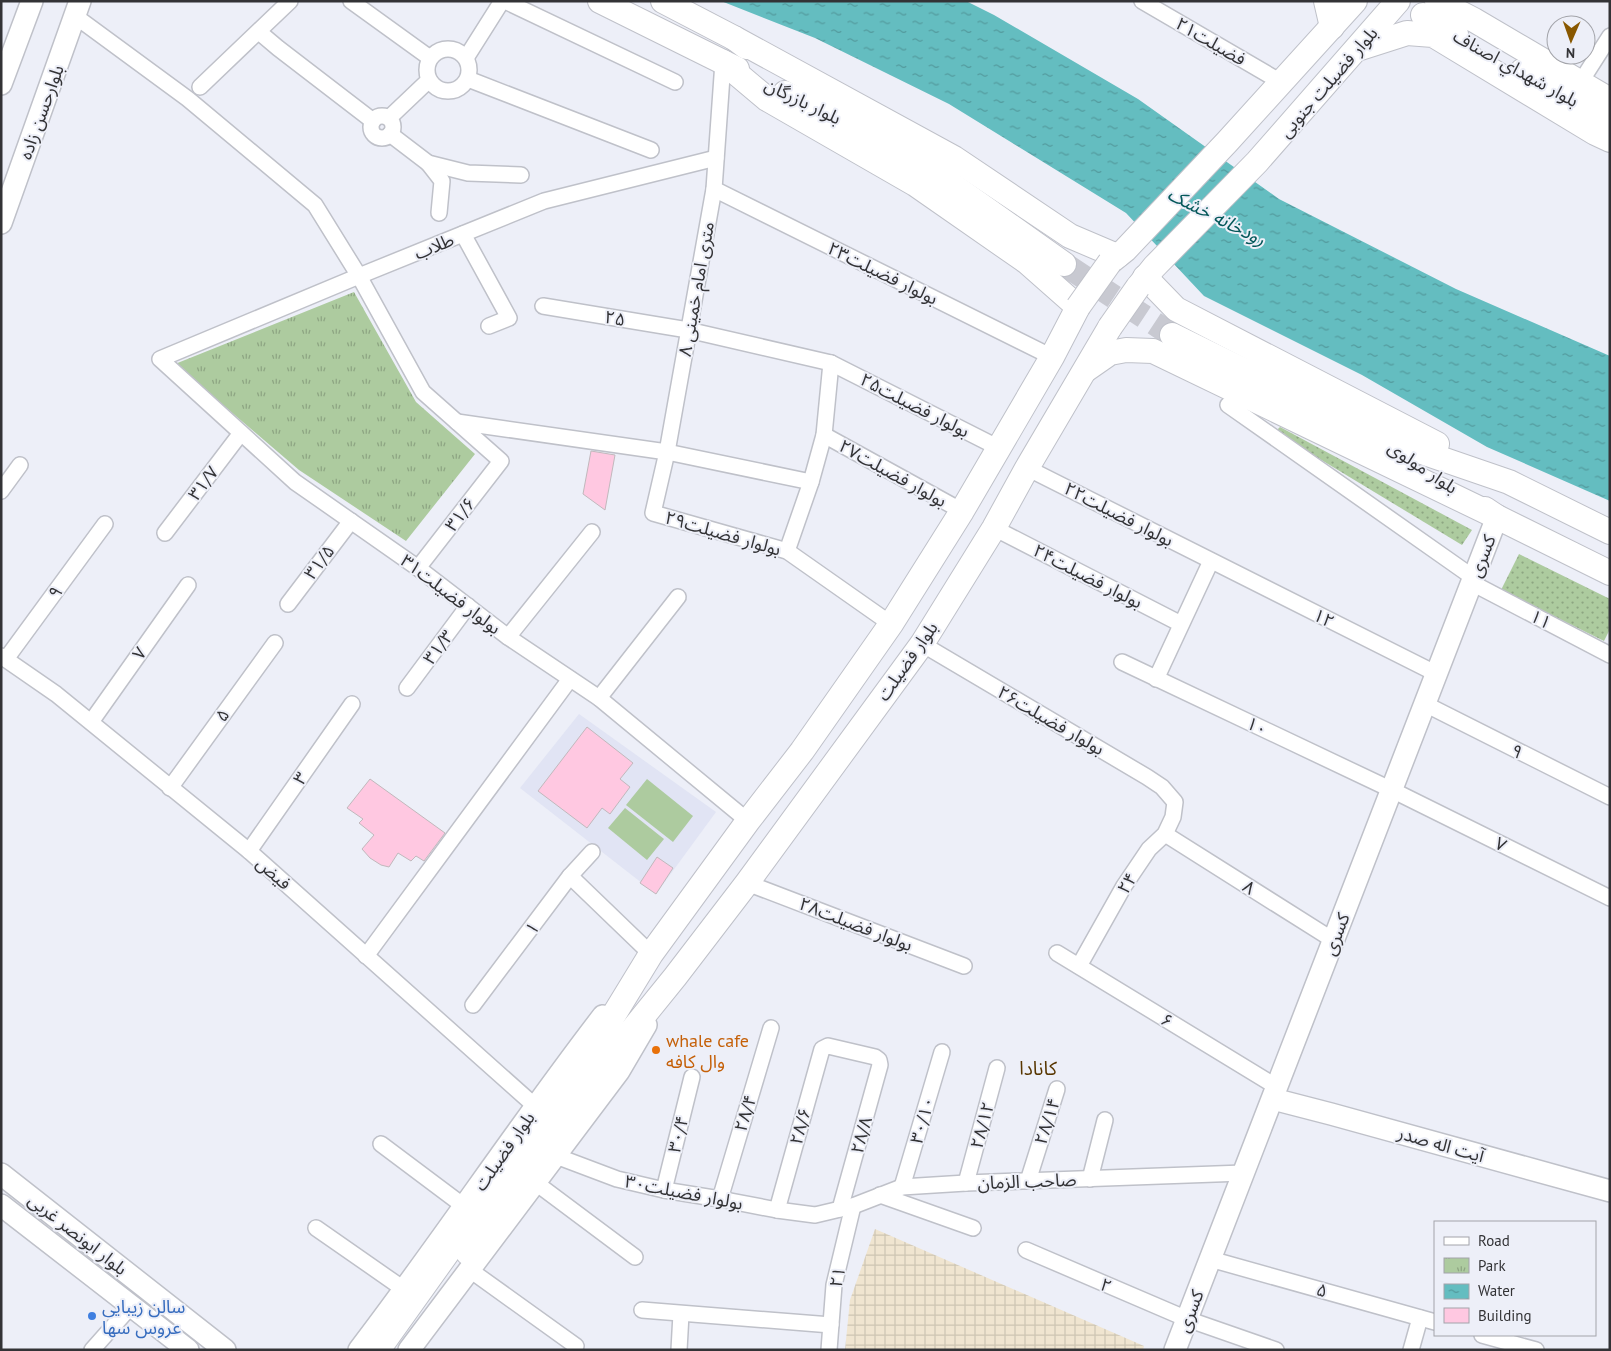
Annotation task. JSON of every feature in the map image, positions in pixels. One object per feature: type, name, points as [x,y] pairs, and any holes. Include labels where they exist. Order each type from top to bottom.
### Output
[{"type":"main road","name":"بلوار بازرگان","points":[[600,1],[855,126]]},
{"type":"main road","name":"بلوار بازرگان","points":[[663,1],[734,38],[855,126]]},
{"type":"main road","points":[[1326,1],[1332,27]]},
{"type":"main road","name":"بلوار فضیلت جنوبی","points":[[1117,256],[1227,142],[1355,1]]},
{"type":"main road","name":"بلوار فضیلت جنوبی","points":[[1146,277],[1257,162],[1398,1]]},
{"type":"main road","points":[[1457,1],[1474,20]]},
{"type":"main road","name":"بلوار شهداي اصناف","points":[[1430,8],[1474,20],[1610,100]]},
{"type":"main road","name":"بلوار شهداي اصناف","points":[[1430,8],[1610,120]]},
{"type":"main road","points":[[1356,49],[1408,33],[1433,35],[1610,140]]},
{"type":"main road","points":[[734,38],[954,158],[1070,236],[1117,256]]},
{"type":"main road","points":[[723,62],[767,99],[915,184],[1028,262],[1078,307]]},
{"type":"main road","points":[[855,126],[927,167],[1064,264]]},
{"type":"main road","name":"بلوار فضیلت","points":[[397,1350],[600,1055],[651,954],[748,821],[802,751],[891,624],[962,511],[1052,357],[1078,307],[1117,256]]},
{"type":"main road","points":[[1146,277],[1176,309],[1510,482]]},
{"type":"main road","name":"بلوار فضیلت","points":[[378,1350],[600,1055],[675,976],[747,882],[922,644],[994,528],[1110,327],[1146,277]]},
{"type":"main road","points":[[1172,335],[1378,437]]},
{"type":"main road","points":[[1084,372],[1110,353],[1126,350],[1153,351],[1497,517]]},
{"type":"main road","name":"بلوار مولوی","points":[[1378,437],[1510,482],[1610,532]]},
{"type":"main road","name":"بلوار مولوی","points":[[1378,437],[1497,517],[1610,573]]},
{"type":"main road","points":[[802,751],[827,772]]},
{"type":"street","points":[[3,74],[32,1]]},
{"type":"street","points":[[200,87],[290,1]]},
{"type":"street","points":[[351,1],[430,58]]},
{"type":"street","points":[[466,58],[503,1],[675,82]]},
{"type":"street","name":"فضیلت۲۱","points":[[1142,1],[1281,82]]},
{"type":"street","points":[[77,8],[315,205],[359,276],[423,392],[457,422],[667,452],[811,482]]},
{"type":"street","name":"بلوارحسن زاده","points":[[1,223],[77,8]]},
{"type":"street","points":[[259,32],[373,120]]},
{"type":"street","points":[[1580,83],[1610,36]]},
{"type":"street","points":[[245,44],[278,48]]},
{"type":"street","points":[[448,48],[455,50],[466,58],[469,65],[468,79],[459,89],[452,91],[438,90],[429,80],[426,69],[430,58],[435,53],[448,48]]},
{"type":"street","name":"۸ متری امام خمینی","points":[[653,513],[667,452],[714,189],[723,62]]},
{"type":"street","points":[[468,79],[651,150]]},
{"type":"street","points":[[389,118],[429,80]]},
{"type":"street","points":[[382,116],[389,118],[393,124],[390,134],[384,138],[376,137],[372,131],[371,124],[373,120],[382,116]]},
{"type":"street","points":[[390,134],[428,162],[442,181],[439,213]]},
{"type":"street","name":"طلاب","points":[[160,359],[544,201],[716,158]]},
{"type":"street","points":[[428,162],[468,173],[521,175]]},
{"type":"street","points":[[442,181],[468,173]]},
{"type":"street","name":"بولوار فضیلت۲۳","points":[[714,189],[1052,357]]},
{"type":"street","points":[[463,234],[509,318],[489,326]]},
{"type":"street","name":"۲۵","points":[[543,306],[688,330],[832,363]]},
{"type":"street","name":"بولوار فضیلت۳۱","points":[[160,359],[295,482],[418,568],[508,637],[599,698],[748,821]]},
{"type":"street","points":[[787,551],[811,482],[824,434],[832,363]]},
{"type":"street","name":"بولوار فضیلت۲۵","points":[[832,363],[999,448]]},
{"type":"street","name":"۱۱","points":[[1228,405],[1473,581],[1610,655]]},
{"type":"street","name":"۳۱/۶","points":[[418,568],[501,461],[457,422]]},
{"type":"street","name":"۳۱/۷","points":[[165,533],[241,433]]},
{"type":"street","name":"بولوار فضیلت۲۷","points":[[824,434],[962,511]]},
{"type":"street","points":[[1,491],[20,465]]},
{"type":"street","name":"بولوار فضیلت۲۲","points":[[1027,468],[1211,561]]},
{"type":"street","name":"بولوار فضیلت۲۹","points":[[653,513],[787,551],[891,624]]},
{"type":"street","name":"کسری","points":[[1175,1350],[1497,517]]},
{"type":"street","name":"۳۱/۵","points":[[288,604],[351,521]]},
{"type":"street","name":"۹","points":[[4,658],[104,524]]},
{"type":"street","name":"بولوار فضیلت۲۴","points":[[994,528],[1181,624]]},
{"type":"street","points":[[508,637],[592,532]]},
{"type":"street","points":[[1156,678],[1211,561]]},
{"type":"street","name":"۱۲","points":[[1211,561],[1437,674]]},
{"type":"street","name":"۷","points":[[91,722],[188,585]]},
{"type":"street","points":[[599,698],[678,597]]},
{"type":"street","name":"۳۱/۳","points":[[407,688],[468,606]]},
{"type":"street","name":"۵","points":[[170,788],[275,643]]},
{"type":"street","name":"بولوار فضیلت۲۶","points":[[922,644],[1148,777],[1162,787],[1175,802]]},
{"type":"street","name":"فیض","points":[[4,658],[56,694],[249,851],[535,1106]]},
{"type":"street","name":"۱۰","points":[[1122,662],[1392,790]]},
{"type":"street","points":[[366,956],[570,679]]},
{"type":"street","name":"۳","points":[[249,851],[352,704]]},
{"type":"street","name":"۹","points":[[1425,704],[1610,797]]},
{"type":"street","name":"۷","points":[[1392,790],[1610,898]]},
{"type":"street","name":"۲۴","points":[[1080,966],[1124,886],[1149,849],[1165,834],[1173,817],[1175,802]]},
{"type":"street","name":"۸","points":[[1165,834],[1333,940]]},
{"type":"street","name":"۱","points":[[473,1005],[570,876],[592,852]]},
{"type":"street","points":[[570,876],[651,954]]},
{"type":"street","name":"بولوار فضیلت۲۸","points":[[747,882],[964,966]]},
{"type":"street","name":"۶","points":[[1057,953],[1275,1093]]},
{"type":"street","name":"بلوار فضیلت","points":[[359,1350],[465,1207],[535,1106],[651,954]]},
{"type":"street","name":"بلوار فضیلت","points":[[409,1350],[619,1071],[675,976]]},
{"type":"street","name":"۲۸/۴","points":[[720,1199],[771,1028]]},
{"type":"street","name":"۲۸/۸","points":[[828,1046],[874,1057],[879,1060],[880,1065],[847,1208]]},
{"type":"street","name":"۲۸/۶","points":[[777,1210],[822,1049],[828,1046]]},
{"type":"street","name":"۳۰/۱۰","points":[[902,1187],[942,1052]]},
{"type":"street","name":"۲۸/۱۲","points":[[966,1183],[997,1068]]},
{"type":"street","name":"۳۰/۴","points":[[664,1190],[692,1077]]},
{"type":"street","name":"۲۸/۱۴","points":[[1028,1181],[1057,1089]]},
{"type":"street","name":"آیت اله صدر","points":[[1275,1093],[1331,1114],[1610,1191]]},
{"type":"street","points":[[1090,1179],[1106,1120]]},
{"type":"street","points":[[380,1144],[465,1207]]},
{"type":"street","name":"بولوار فضیلت۳۰","points":[[556,1156],[617,1179],[664,1190],[815,1215]]},
{"type":"street","name":"صاحب الزمان","points":[[815,1215],[847,1208],[902,1187],[1243,1173]]},
{"type":"street","name":"بلوار ابونصر غربی","points":[[1,1174],[225,1350]]},
{"type":"street","points":[[536,1183],[635,1257]]},
{"type":"street","points":[[880,1195],[973,1228]]},
{"type":"street","name":"بلوار ابونصر غربی","points":[[1,1205],[188,1350]]},
{"type":"street","name":"۲۱","points":[[829,1350],[834,1285],[847,1208]]},
{"type":"street","points":[[316,1228],[405,1290]]},
{"type":"street","name":"۲","points":[[1026,1250],[1187,1319],[1276,1350]]},
{"type":"street","name":"۵","points":[[1210,1259],[1427,1320]]},
{"type":"street","points":[[470,1270],[576,1346]]},
{"type":"street","points":[[92,1350],[132,1305]]},
{"type":"street","points":[[642,1310],[831,1325]]},
{"type":"street","points":[[679,1350],[681,1314]]},
{"type":"street","points":[[1411,1350],[1427,1320]]},
{"type":"street","points":[[1486,1336],[1536,1350]]},
{"type":"shaded area","points":[[579,714],[716,812],[656,894],[520,788]]},
{"type":"shaded area","points":[[875,1229],[1144,1346],[1143,1350],[845,1350],[850,1300]]},
{"type":"green space","points":[[354,292],[416,402],[475,454],[406,541],[299,470],[175,364]]},
{"type":"green space","points":[[1280,427],[1472,530],[1462,545],[1275,432]]},
{"type":"green space","points":[[1519,554],[1610,599],[1610,629],[1604,641],[1501,590]]},
{"type":"green space","points":[[647,779],[693,816],[673,842],[626,805]]},
{"type":"green space","points":[[625,808],[664,839],[647,860],[608,828]]},
{"type":"water","name":"رودخانه خشک","points":[[721,1],[966,1],[994,15],[1138,99],[1279,199],[1456,289],[1610,356],[1610,501],[1487,447],[1362,375],[1204,296],[1126,213],[949,104],[815,38]]},
{"type":"building","points":[[591,451],[615,455],[605,510],[583,494]]},
{"type":"building","points":[[587,727],[633,763],[620,779],[630,787],[610,814],[602,808],[587,828],[538,791]]},
{"type":"building","points":[[370,779],[445,833],[424,861],[416,856],[411,861],[398,853],[389,867],[381,865],[370,858],[362,849],[374,835],[359,823],[363,819],[347,808]]},
{"type":"building","points":[[657,857],[673,868],[656,894],[640,883]]},
{"type":"tunnel","points":[[1064,264],[1172,335]]},
{"type":"place","name":"whale cafe وال کافه","points":[[656,1050]]},
{"type":"place","name":"سالن زیبایی عروس سها","points":[[92,1316]]},
{"type":"district","name":"کانادا","points":[[1038,1068]]}]
